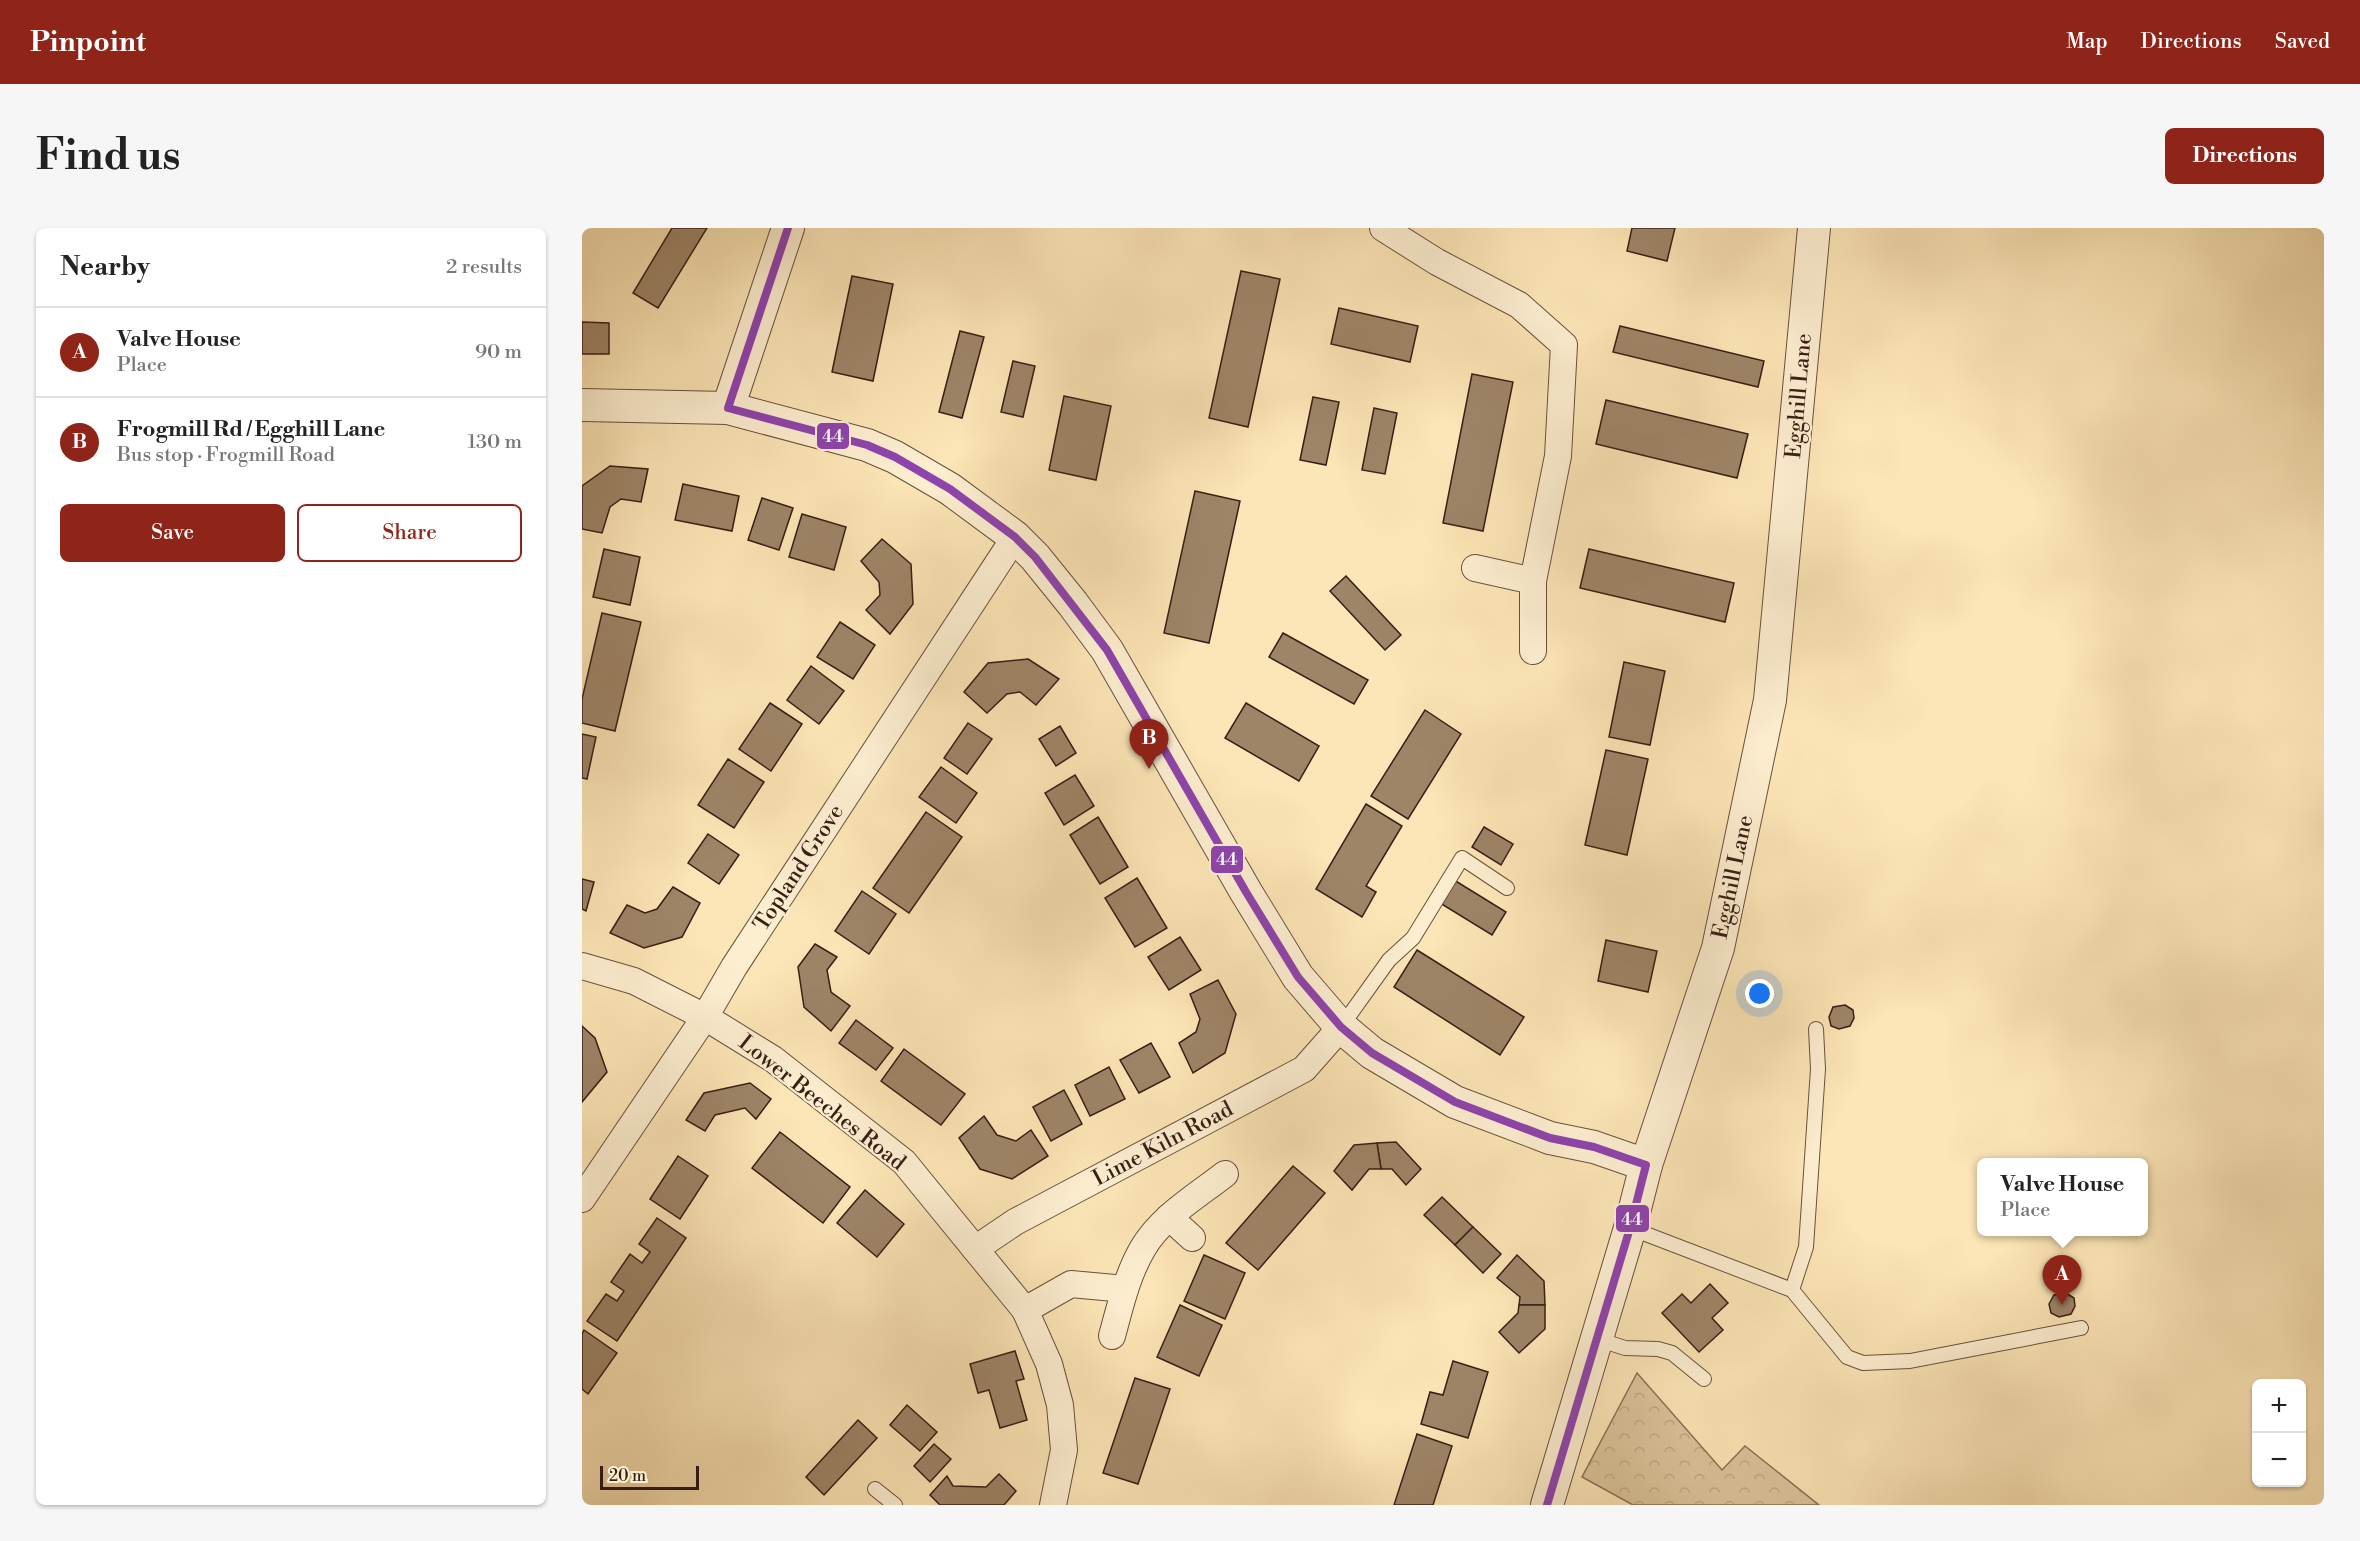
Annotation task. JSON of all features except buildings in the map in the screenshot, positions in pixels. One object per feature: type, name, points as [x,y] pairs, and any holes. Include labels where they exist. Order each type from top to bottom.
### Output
[{"type":"street","points":[[728,408],[788,228]]},
{"type":"street","points":[[1383,228],[1437,262],[1519,305],[1564,345],[1558,456],[1533,581],[1533,651]]},
{"type":"street","name":"Egghill Lane","points":[[1547,1505],[1630,1228],[1646,1165],[1718,948],[1770,700],[1814,228]]},
{"type":"street","points":[[582,405],[728,408],[867,445],[895,457],[950,489],[1015,537],[1035,557],[1107,650],[1246,892],[1292,967],[1330,1017],[1372,1053],[1455,1102],[1550,1138],[1594,1147],[1646,1165]]},
{"type":"street","name":"Topland Grove","points":[[582,1198],[705,1017],[734,967],[1015,537]]},
{"type":"street","points":[[1475,568],[1533,581]]},
{"type":"street","name":"Lower Beeches Road","points":[[582,966],[634,981],[705,1017],[773,1059],[904,1162],[1025,1310],[1049,1364],[1060,1406],[1064,1450],[1053,1505]]},
{"type":"street","name":"Lime Kiln Road","points":[[975,1249],[1016,1222],[1304,1069],[1341,1027]]},
{"type":"street","points":[[1112,1336],[1125,1289],[1143,1248],[1169,1217],[1225,1174]]},
{"type":"street","points":[[1169,1217],[1192,1238]]},
{"type":"street","points":[[1025,1310],[1071,1284],[1125,1289]]},
{"type":"lane","points":[[1341,1027],[1389,960],[1413,938],[1462,858],[1507,888]]},
{"type":"lane","points":[[1792,1290],[1806,1247],[1818,1069],[1816,1029]]},
{"type":"lane","points":[[1630,1228],[1792,1290],[1846,1357],[1863,1363],[1910,1361],[2081,1328]]},
{"type":"lane","points":[[1597,1339],[1625,1348],[1658,1349],[1672,1353],[1704,1379]]},
{"type":"lane","points":[[875,1489],[895,1505]]},
{"type":"green space","points":[[1637,1373],[1722,1470],[1745,1446],[1819,1505],[1633,1505],[1582,1477]]},
{"type":"transit line","name":"44","points":[[788,228],[728,408],[867,445],[895,457],[950,489],[1015,537],[1035,557],[1107,650],[1246,892],[1298,977],[1341,1027],[1372,1053],[1455,1102],[1550,1138],[1594,1147],[1646,1165],[1630,1228],[1547,1505]]},
{"type":"place","name":"Frogmill Rd / Egghill Lane","points":[[1149,769]]},
{"type":"place","name":"Valve House","points":[[2062,1305]]}]
